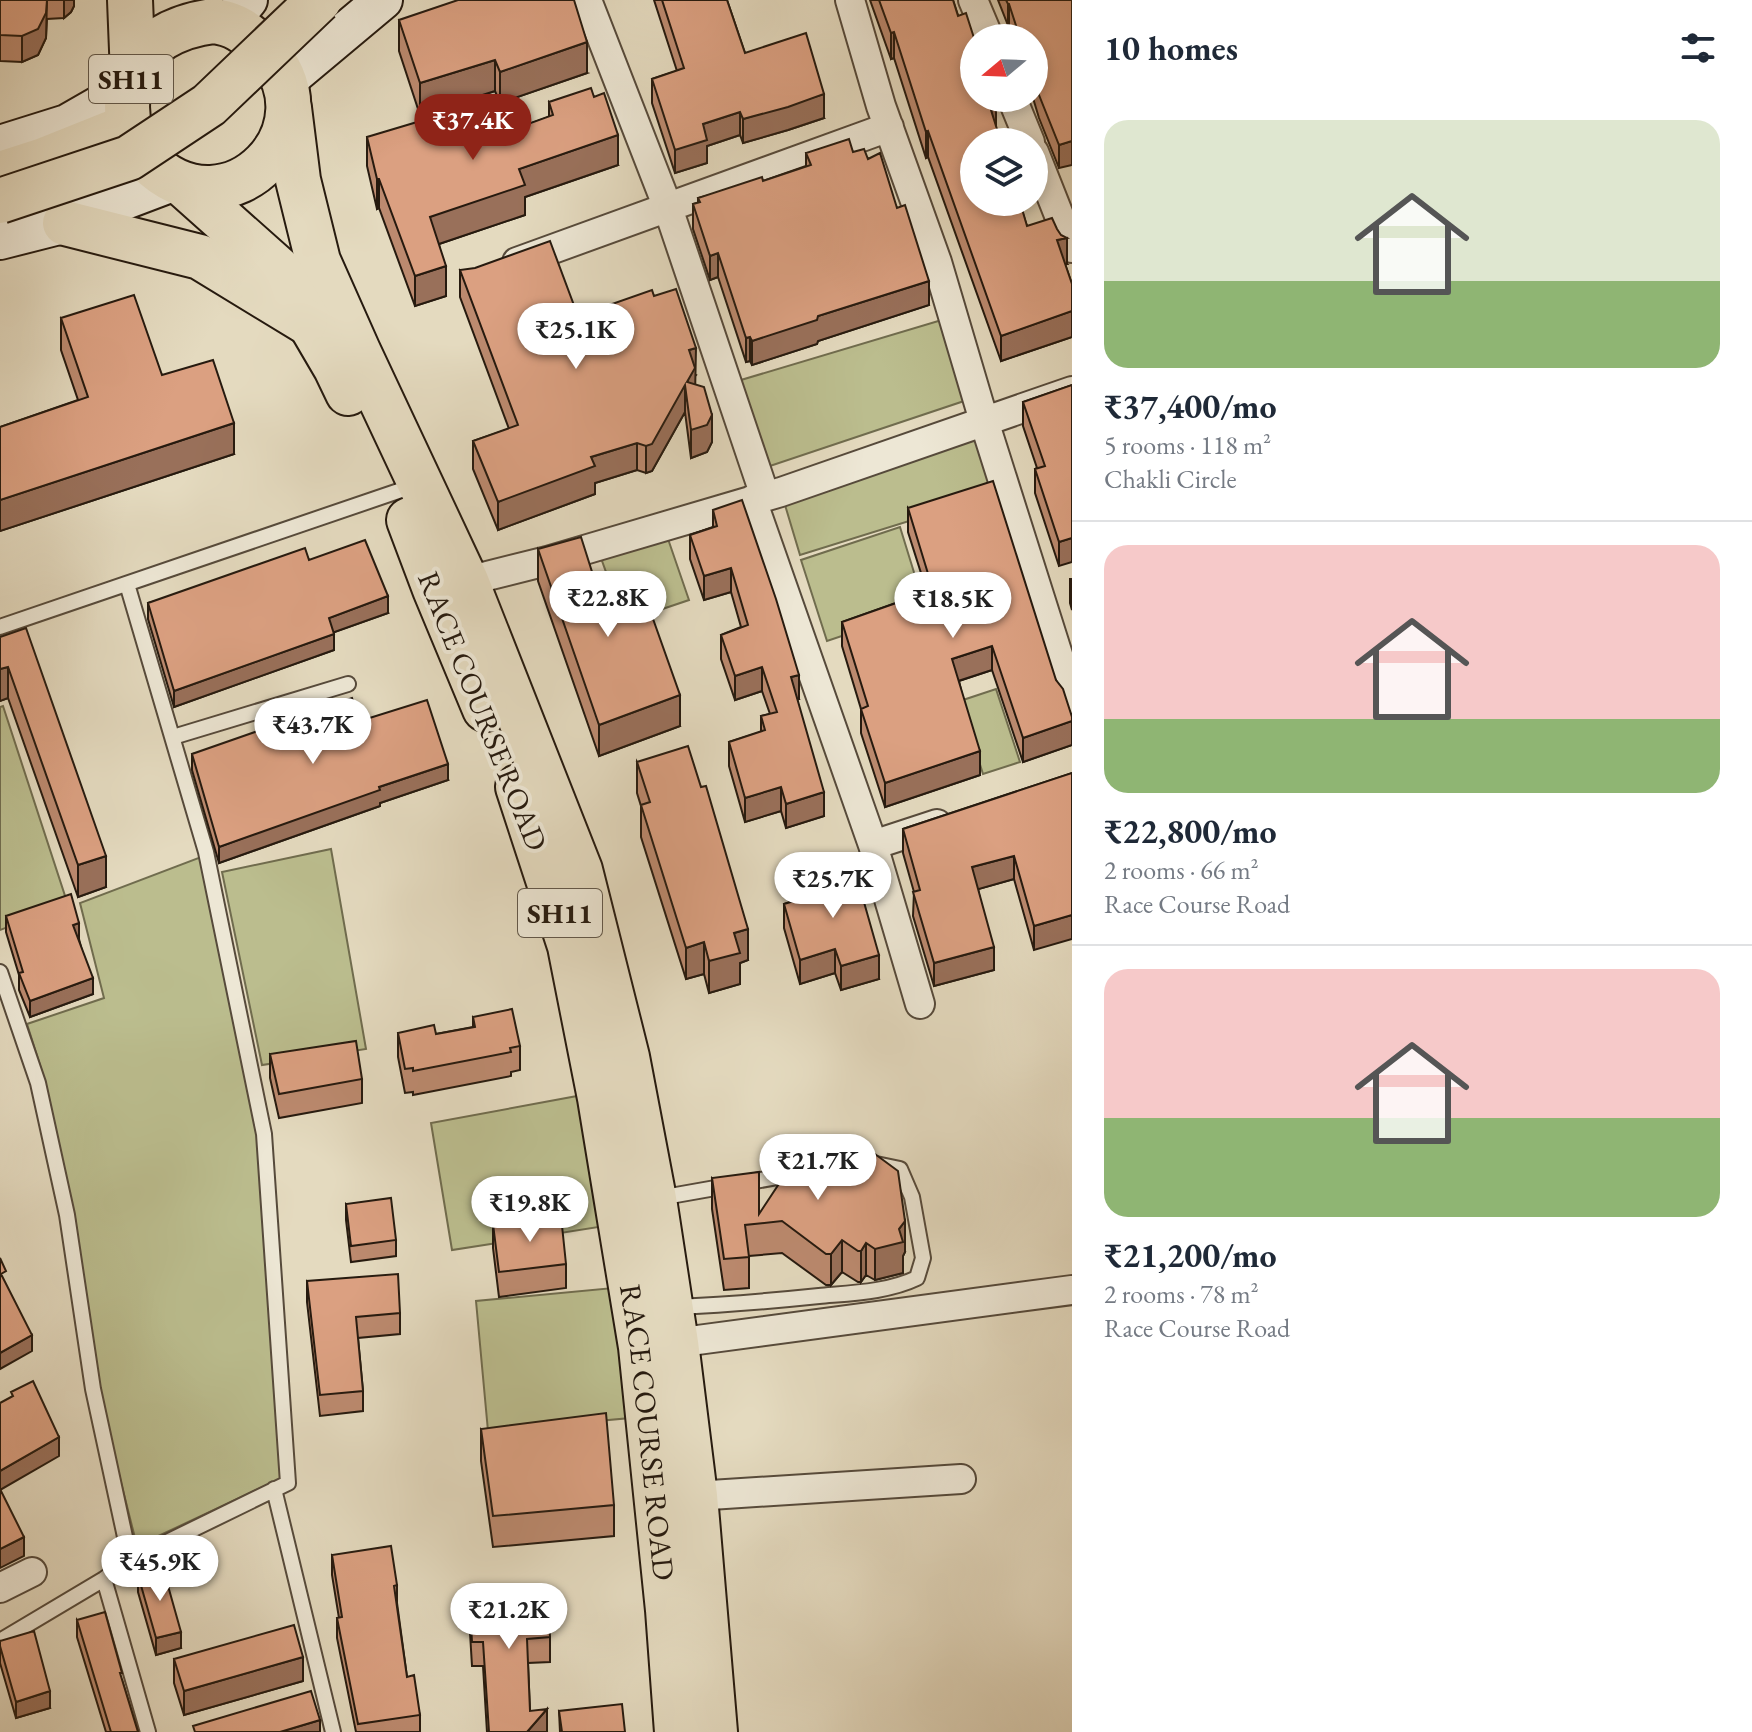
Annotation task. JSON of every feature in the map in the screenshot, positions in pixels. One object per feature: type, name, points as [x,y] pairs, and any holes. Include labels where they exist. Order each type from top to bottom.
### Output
[{"type":"main road","name":"SH11","points":[[130,0],[130,82],[126,102],[129,129],[141,154],[160,173],[180,183]]},
{"type":"main road","points":[[0,174],[114,132],[187,85],[276,0]]},
{"type":"main road","points":[[0,201],[129,158],[209,105],[319,0]]},
{"type":"main road","name":"SH11","points":[[130,82],[144,55],[162,39],[223,11],[273,58],[287,95]]},
{"type":"main road","points":[[180,183],[209,189],[234,185],[256,173],[274,155],[285,133],[287,95]]},
{"type":"main road","name":"RACE COURSE ROAD","points":[[287,95],[298,180],[318,261],[358,351],[409,487],[451,585],[580,870],[627,1057],[654,1199],[662,1333],[668,1610],[677,1732]]},
{"type":"main road","name":"RACE COURSE ROAD","points":[[180,183],[278,269],[409,487]]},
{"type":"main road","points":[[65,223],[200,257],[310,325]]},
{"type":"main road","name":"RACE COURSE ROAD","points":[[451,585],[570,946],[600,1098],[662,1333],[695,1496],[715,1732]]},
{"type":"street","points":[[287,95],[383,0]]},
{"type":"street","points":[[587,0],[668,208],[758,498],[873,845],[920,1004]]},
{"type":"street","points":[[850,0],[889,127],[937,262],[1072,699]]},
{"type":"street","points":[[973,0],[983,24]]},
{"type":"street","points":[[0,145],[67,124],[130,82]]},
{"type":"street","points":[[498,268],[889,127]]},
{"type":"street","points":[[1048,176],[1063,202],[1072,248]]},
{"type":"street","points":[[0,240],[65,223],[180,183]]},
{"type":"street","points":[[451,585],[547,561],[758,498],[1072,391]]},
{"type":"street","points":[[873,845],[958,817]]},
{"type":"street","points":[[662,1333],[1072,1290]]},
{"type":"street","points":[[695,1496],[961,1479]]},
{"type":"street","points":[[0,1588],[32,1572]]},
{"type":"lane","points":[[0,627],[409,487]]},
{"type":"lane","points":[[0,1641],[130,1560],[288,1483],[264,1134],[206,852],[127,584]]},
{"type":"lane","points":[[173,737],[348,684]]},
{"type":"lane","points":[[0,972],[38,1083],[67,1215],[93,1389],[130,1560]]},
{"type":"lane","points":[[662,1333],[741,1304],[851,1293],[902,1285],[917,1278],[923,1258],[912,1197],[900,1169],[870,1163],[856,1165]]},
{"type":"lane","points":[[654,1199],[816,1170]]},
{"type":"lane","points":[[274,1489],[333,1732]]},
{"type":"lane","points":[[104,1579],[148,1732]]},
{"type":"green space","points":[[945,319],[970,399],[770,466],[741,380]]},
{"type":"green space","points":[[979,426],[999,493],[800,555],[782,495]]},
{"type":"green space","points":[[900,527],[925,608],[827,641],[801,560]]},
{"type":"green space","points":[[667,536],[689,600],[624,622],[601,558]]},
{"type":"green space","points":[[996,689],[1020,762],[983,774],[960,701]]},
{"type":"green space","points":[[3,706],[68,905],[0,930],[0,707]]},
{"type":"green space","points":[[331,849],[366,1049],[262,1065],[222,872]]},
{"type":"green space","points":[[201,857],[260,1141],[282,1478],[137,1546],[98,1391],[75,1218],[45,1081],[27,1024],[104,998],[80,903]]},
{"type":"green space","points":[[588,1094],[605,1226],[452,1250],[431,1123]]},
{"type":"green space","points":[[613,1288],[630,1418],[488,1431],[476,1301]]},
{"type":"building","points":[[0,0],[47,0],[46,13],[38,29],[22,36],[0,35]]},
{"type":"building","points":[[458,0],[574,0],[587,42],[500,72],[495,60],[420,83],[399,20]]},
{"type":"building","points":[[662,0],[727,0],[745,53],[806,33],[824,94],[743,119],[740,112],[703,124],[707,140],[675,150],[652,79],[684,68]]},
{"type":"building","points":[[879,0],[953,0],[958,16],[966,13],[970,24],[960,24],[960,112],[992,112],[997,128],[960,128],[960,216],[1024,216],[1027,226],[1052,218],[1061,235],[1067,238],[1057,240],[1072,284],[1072,311],[1001,336],[926,132],[894,32],[891,33]]},
{"type":"building","points":[[1006,0],[1072,0],[1072,141],[1059,145],[1046,112],[1048,24],[1015,24]]},
{"type":"building","points":[[591,88],[594,97],[604,93],[618,135],[519,169],[525,185],[430,217],[446,266],[415,276],[377,179],[367,137],[494,99],[506,132],[553,115],[549,102]]},
{"type":"building","points":[[849,139],[853,152],[864,149],[868,159],[880,153],[897,208],[905,205],[929,281],[818,316],[817,320],[752,341],[750,337],[746,338],[718,253],[710,256],[693,204],[700,202],[698,198],[811,165],[806,153]]},
{"type":"building","points":[[550,241],[578,316],[652,290],[654,296],[676,289],[696,348],[689,350],[695,368],[687,382],[704,387],[712,415],[707,425],[691,430],[685,385],[652,444],[637,443],[591,457],[595,466],[498,502],[473,441],[518,425],[460,270],[475,268]]},
{"type":"building","points":[[134,295],[162,375],[213,360],[234,423],[0,500],[0,427],[88,397],[61,318]]},
{"type":"building","points":[[1072,385],[1072,538],[1059,542],[1035,469],[1045,466],[1023,402]]},
{"type":"building","points":[[993,481],[1072,721],[1023,738],[992,646],[952,659],[980,751],[885,783],[861,709],[868,706],[842,622],[933,590],[908,508]]},
{"type":"building","points":[[742,500],[799,675],[791,677],[824,792],[786,804],[781,787],[745,798],[729,742],[765,730],[761,716],[777,712],[762,667],[735,676],[721,635],[748,625],[731,568],[704,576],[690,535],[717,526],[713,510]]},
{"type":"building","points":[[581,537],[606,616],[647,602],[680,695],[599,725],[538,549]]},
{"type":"building","points":[[365,540],[388,596],[329,618],[334,634],[174,691],[148,603],[305,548],[309,560]]},
{"type":"building","points":[[26,628],[106,856],[78,865],[8,667],[0,669],[0,637]]},
{"type":"building","points":[[352,698],[360,721],[427,700],[448,764],[219,847],[192,754]]},
{"type":"building","points":[[688,746],[701,787],[706,786],[748,929],[734,933],[740,953],[709,961],[704,942],[686,948],[641,805],[650,802],[637,762]]},
{"type":"building","points":[[1072,773],[1072,915],[1034,926],[1014,856],[972,867],[994,947],[934,963],[913,892],[920,890],[903,829]]},
{"type":"building","points":[[854,867],[879,955],[841,966],[835,949],[800,960],[784,904],[820,893],[816,879]]},
{"type":"building","points":[[71,894],[79,923],[73,925],[93,978],[30,1001],[19,973],[23,972],[6,916]]},
{"type":"building","points":[[512,1009],[520,1046],[510,1048],[511,1052],[413,1071],[413,1068],[405,1069],[398,1033],[434,1025],[436,1034],[475,1027],[473,1017]]},
{"type":"building","points":[[356,1041],[362,1079],[279,1094],[270,1054]]},
{"type":"building","points":[[860,1143],[898,1171],[905,1221],[899,1229],[903,1242],[875,1249],[866,1243],[858,1251],[842,1240],[831,1254],[826,1254],[782,1221],[745,1225],[749,1257],[724,1259],[712,1178],[759,1172],[759,1214],[800,1152],[809,1150],[819,1158],[830,1147],[843,1155],[850,1144]]},
{"type":"building","points":[[391,1198],[396,1240],[351,1246],[346,1204]]},
{"type":"building","points":[[561,1216],[566,1264],[499,1272],[493,1224]]},
{"type":"building","points":[[0,1258],[6,1271],[1,1274],[32,1335],[0,1353]]},
{"type":"building","points":[[398,1274],[400,1313],[356,1317],[363,1391],[320,1395],[307,1281]]},
{"type":"building","points":[[33,1381],[59,1437],[0,1471],[0,1403],[13,1396],[11,1392]]},
{"type":"building","points":[[606,1413],[614,1505],[493,1516],[481,1429]]},
{"type":"building","points":[[0,1489],[24,1537],[0,1549]]},
{"type":"building","points":[[391,1546],[407,1677],[414,1675],[420,1715],[358,1724],[337,1618],[342,1617],[332,1555]]},
{"type":"building","points":[[163,1568],[181,1632],[156,1638],[138,1575]]},
{"type":"building","points":[[548,1588],[550,1637],[527,1639],[530,1711],[547,1709],[527,1732],[489,1732],[483,1642],[472,1642],[469,1592]]},
{"type":"building","points":[[105,1612],[138,1732],[111,1732],[77,1620]]},
{"type":"building","points":[[294,1625],[303,1657],[184,1691],[174,1659]]},
{"type":"building","points":[[34,1631],[50,1691],[16,1702],[0,1641]]},
{"type":"building","points":[[311,1691],[320,1720],[280,1732],[195,1732],[193,1726]]},
{"type":"building","points":[[622,1704],[625,1732],[562,1732],[559,1711]]}]
